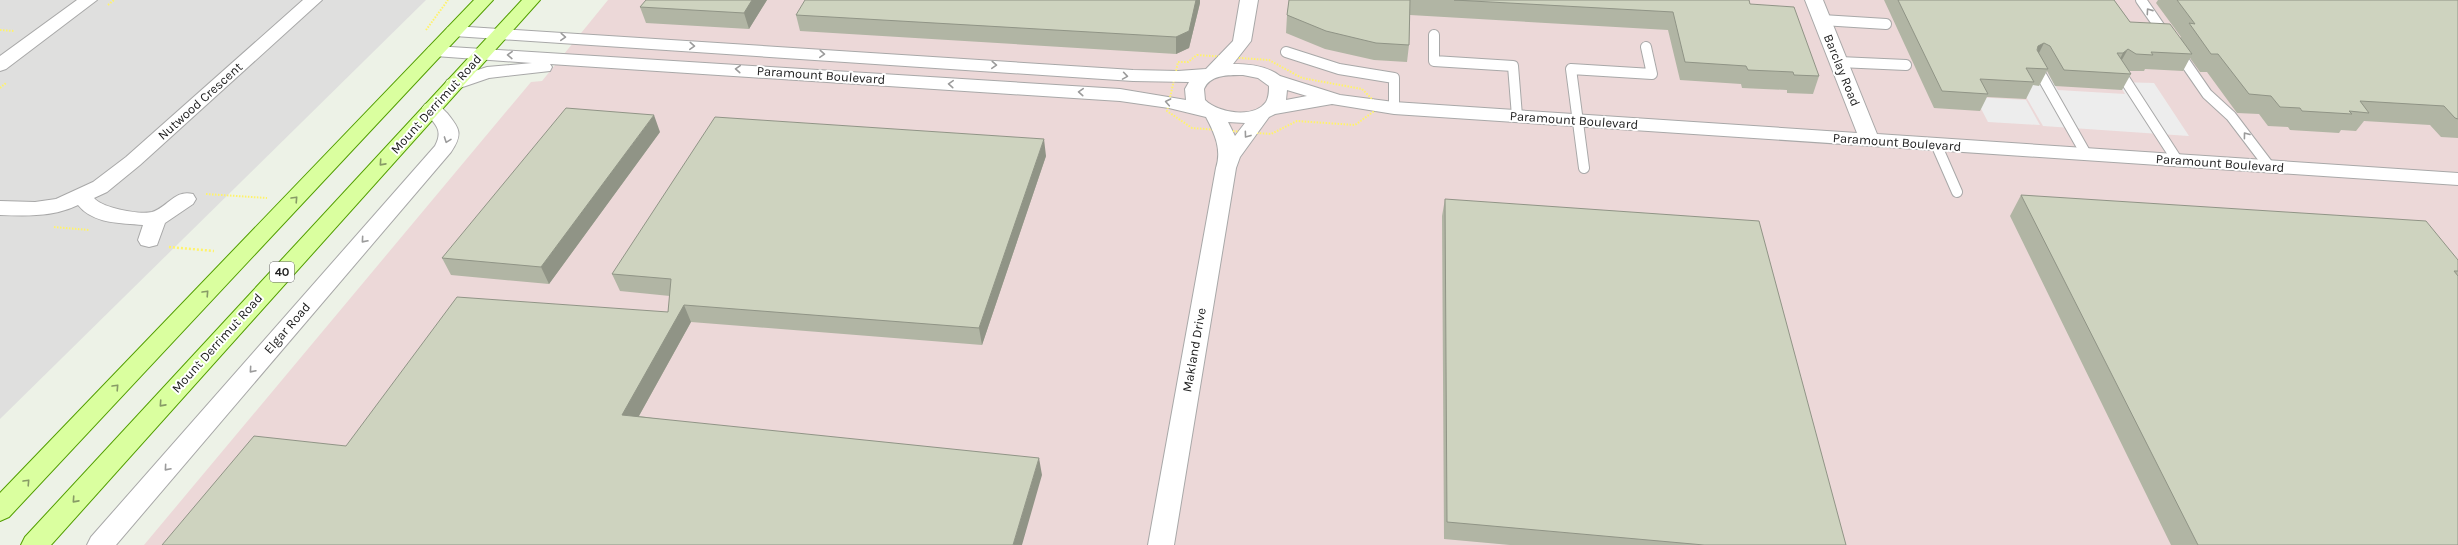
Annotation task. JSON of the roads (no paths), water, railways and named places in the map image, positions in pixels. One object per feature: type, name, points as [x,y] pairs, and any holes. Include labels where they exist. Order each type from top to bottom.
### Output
[{"type":"main road","points":[[0,510],[484,0]]},
{"type":"main road","name":"Mount Derrimut Road","points":[[34,545],[531,0]]},
{"type":"street","points":[[0,43],[23,38],[88,0]]},
{"type":"street","name":"Nutwood Crescent","points":[[0,208],[35,209],[61,205],[82,197],[100,187],[133,161],[313,0]]},
{"type":"street","points":[[1230,156],[1223,130],[1210,112],[1198,104],[1194,96],[1195,88],[1200,80],[1211,73],[1241,44],[1249,0]]},
{"type":"street","name":"Barclay Road","points":[[1814,0],[1870,140]]},
{"type":"street","name":"Paramount Boulevard","points":[[454,31],[1088,71],[1132,77],[1174,78],[1211,73]]},
{"type":"street","points":[[0,65],[23,38]]},
{"type":"street","points":[[1210,112],[1238,117],[1265,111],[1276,103],[1279,95],[1277,87],[1254,64],[1241,44]]},
{"type":"street","name":"Paramount Boulevard","points":[[435,51],[598,60],[1120,95],[1169,102],[1210,112]]},
{"type":"street","points":[[454,84],[487,73],[598,60]]},
{"type":"street","points":[[1211,73],[1240,68],[1268,77]]},
{"type":"street","name":"Paramount Boulevard","points":[[1268,77],[1337,100],[1394,108],[2458,179]]},
{"type":"street","name":"Paramount Boulevard","points":[[1265,111],[1299,103],[1337,100]]},
{"type":"street","name":"Elgar Road","points":[[100,545],[444,148],[449,138],[449,128],[432,108]]},
{"type":"street","name":"Makland Drive","points":[[1161,545],[1223,181],[1230,156],[1265,111]]},
{"type":"street","points":[[82,197],[90,208],[108,215],[156,219],[194,196]]},
{"type":"street","points":[[156,219],[156,243]]},
{"type":"lane","points":[[2140,0],[2207,94],[2232,116],[2269,166]]},
{"type":"lane","points":[[1822,20],[1886,24]]},
{"type":"lane","points":[[1434,35],[1434,62],[1513,66],[1517,116]]},
{"type":"lane","points":[[1584,168],[1571,69],[1652,74],[1646,47]]},
{"type":"lane","points":[[1286,52],[1312,62],[1364,76],[1394,78],[1394,108]]},
{"type":"lane","points":[[1839,62],[1906,65]]},
{"type":"lane","points":[[2036,66],[2086,154]]},
{"type":"lane","points":[[2120,72],[2177,160]]},
{"type":"lane","points":[[1936,144],[1957,192]]}]
